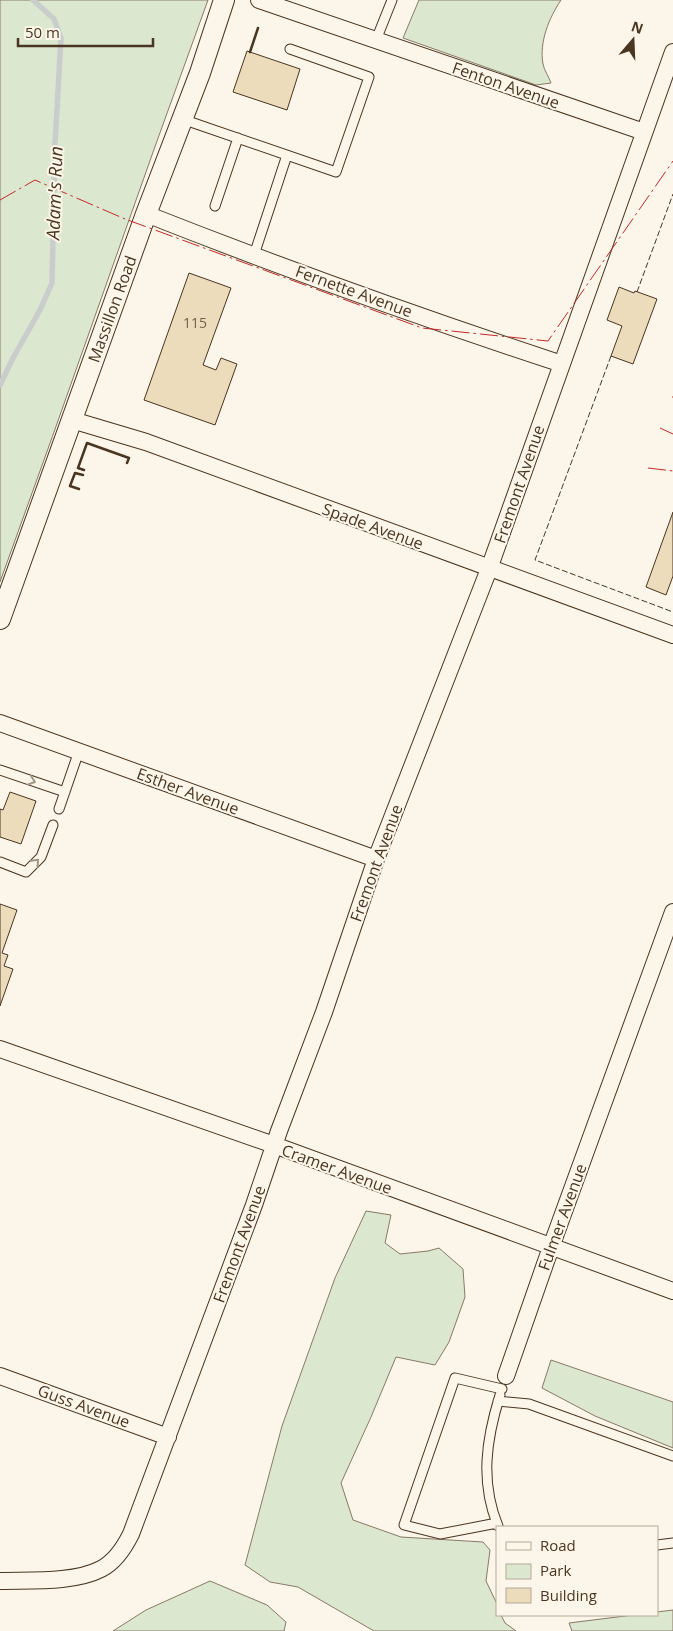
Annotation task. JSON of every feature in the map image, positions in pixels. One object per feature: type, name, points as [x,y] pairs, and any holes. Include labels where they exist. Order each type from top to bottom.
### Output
[{"type":"street","name":"Massillon Road","points":[[0,619],[224,0]]},
{"type":"street","name":"Fenton Avenue","points":[[258,0],[644,132]]},
{"type":"street","name":"Fremont Avenue","points":[[0,1581],[68,1578],[101,1569],[125,1547],[131,1534],[254,1205],[376,859],[490,569],[673,52]]},
{"type":"street","name":"Fernette Avenue","points":[[146,214],[254,255],[562,364]]},
{"type":"street","name":"Spade Avenue","points":[[72,420],[146,442],[673,635]]},
{"type":"street","name":"Esther Avenue","points":[[0,723],[376,859]]},
{"type":"street","name":"Fulmer Avenue","points":[[504,1383],[551,1247],[673,912]]},
{"type":"street","name":"Cramer Avenue","points":[[0,1049],[673,1291]]},
{"type":"street","name":"Guss Avenue","points":[[0,1376],[168,1437]]},
{"type":"lane","points":[[372,38],[392,0]]},
{"type":"lane","points":[[182,119],[336,172],[370,77],[290,49]]},
{"type":"lane","points":[[215,206],[238,138]]},
{"type":"lane","points":[[254,255],[287,155]]},
{"type":"lane","points":[[59,809],[79,751]]},
{"type":"lane","points":[[0,770],[64,792]]},
{"type":"lane","points":[[0,862],[26,872],[41,858],[53,825]]},
{"type":"lane","points":[[498,1525],[440,1534],[404,1525],[455,1378],[504,1383]]},
{"type":"lane","name":"Fulmer Avenue","points":[[498,1525],[489,1498],[486,1451],[504,1383]]},
{"type":"lane","points":[[498,1401],[529,1404],[673,1456]]},
{"type":"lane","points":[[658,1545],[673,1543]]},
{"type":"green space","points":[[0,0],[208,0],[0,582]]},
{"type":"green space","points":[[419,0],[561,0],[549,22],[542,47],[544,66],[551,83],[536,85],[403,38]]},
{"type":"green space","points":[[366,1211],[391,1215],[385,1243],[400,1254],[439,1248],[463,1269],[465,1297],[449,1342],[435,1365],[396,1357],[341,1483],[353,1520],[401,1537],[483,1542],[490,1550],[486,1581],[496,1602],[496,1616],[502,1616],[505,1623],[516,1631],[374,1631],[298,1587],[270,1582],[245,1565],[282,1426],[335,1278]]},
{"type":"green space","points":[[551,1360],[673,1402],[673,1448],[595,1416],[542,1388]]},
{"type":"green space","points":[[210,1581],[267,1605],[286,1622],[284,1631],[113,1631],[146,1610]]},
{"type":"green space","points":[[673,1610],[673,1631],[572,1631],[569,1623],[625,1616],[658,1616],[658,1612]]},
{"type":"building","points":[[247,51],[300,69],[287,110],[233,92]]},
{"type":"building","points":[[189,273],[231,288],[203,365],[216,370],[221,358],[237,364],[215,425],[144,400]]},
{"type":"building","points":[[619,287],[657,299],[633,364],[611,356],[622,326],[607,320]]},
{"type":"building","points":[[673,512],[673,576],[666,595],[646,587]]},
{"type":"building","points":[[10,792],[36,801],[21,844],[0,837],[0,809],[3,810]]},
{"type":"building","points":[[0,904],[17,910],[2,953],[8,955],[4,966],[13,969],[0,1006]]},
{"type":"waterway","name":"Adam's Run","points":[[0,385],[40,310],[52,283],[55,144],[61,38],[54,19],[33,0]]},
{"type":"fence","points":[[637,292],[673,194]]},
{"type":"fence","points":[[611,356],[535,560],[673,612]]},
{"type":"wall","points":[[250,52],[258,28]]},
{"type":"wall","points":[[84,470],[78,468],[87,443],[129,458],[127,463]]},
{"type":"wall","points":[[79,489],[70,486],[75,473],[83,475]]},
{"type":"power","points":[[0,200],[35,180],[125,219],[422,328],[548,341],[673,161]]},
{"type":"power","points":[[660,428],[673,434]]},
{"type":"power","points":[[648,468],[673,471]]}]
